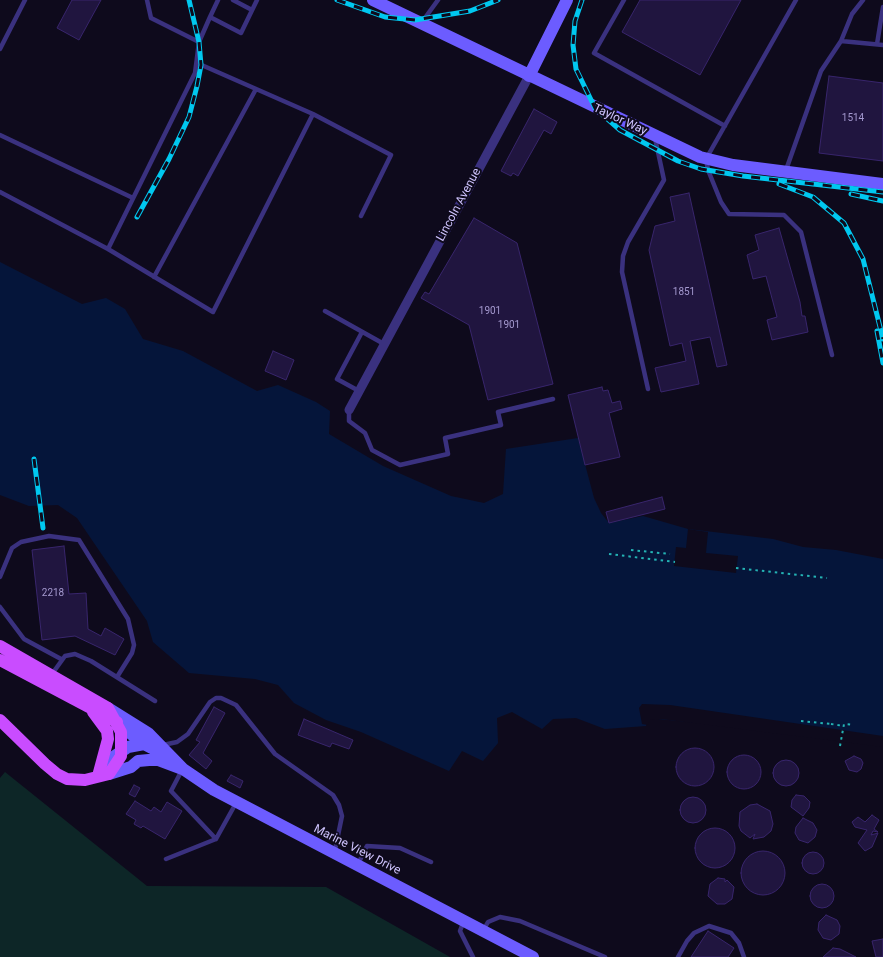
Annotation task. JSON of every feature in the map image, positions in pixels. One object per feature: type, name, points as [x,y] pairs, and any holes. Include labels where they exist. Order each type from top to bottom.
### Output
[{"type":"main road","name":"Taylor Way","points":[[373,0],[528,76],[706,159],[786,173],[883,184]]},
{"type":"main road","name":"Lincoln Avenue","points":[[528,76],[567,0]]},
{"type":"main road","name":"Marine View Drive","points":[[0,646],[52,674],[148,734],[179,764]]},
{"type":"main road","name":"Marine View Drive","points":[[0,660],[118,722],[144,744],[179,764],[236,802],[533,957]]},
{"type":"main road","points":[[90,708],[107,731],[108,746],[104,771]]},
{"type":"main road","points":[[108,708],[118,722],[122,750]]},
{"type":"main road","points":[[0,720],[57,774],[77,780],[104,771],[131,767],[138,761],[158,760],[179,764]]},
{"type":"main road","points":[[104,771],[122,750],[136,744],[144,744]]},
{"type":"street","name":"Lincoln Avenue","points":[[349,410],[528,76]]},
{"type":"lane","points":[[0,49],[25,0]]},
{"type":"lane","points":[[147,0],[151,18],[199,42]]},
{"type":"lane","points":[[108,249],[195,73],[199,42],[218,0]]},
{"type":"lane","points":[[233,0],[252,10]]},
{"type":"lane","points":[[210,17],[241,33],[257,0]]},
{"type":"lane","points":[[421,23],[438,0]]},
{"type":"lane","points":[[624,0],[594,53],[725,126]]},
{"type":"lane","points":[[796,0],[706,159],[708,170],[724,210],[729,214],[784,214],[801,232],[832,355]]},
{"type":"lane","points":[[786,173],[822,71],[840,41],[852,14],[863,0]]},
{"type":"lane","points":[[840,41],[880,45],[883,7]]},
{"type":"lane","points":[[197,63],[313,114],[391,155],[361,216]]},
{"type":"lane","points":[[154,276],[256,89]]},
{"type":"lane","points":[[0,192],[108,249],[214,312],[313,114]]},
{"type":"lane","points":[[0,135],[133,198]]},
{"type":"lane","points":[[648,389],[622,272],[623,256],[628,242],[664,180],[655,136]]},
{"type":"lane","points":[[325,311],[384,344]]},
{"type":"lane","points":[[359,391],[337,379],[362,332]]},
{"type":"lane","points":[[349,410],[349,421],[365,433],[372,450],[400,465],[448,454],[445,438],[501,425],[498,412],[553,399]]},
{"type":"lane","points":[[0,577],[12,548],[21,542],[49,536],[79,540],[128,619],[134,645],[132,653],[118,677]]},
{"type":"lane","points":[[0,607],[24,639],[61,659]]},
{"type":"lane","points":[[52,674],[61,659],[69,654],[75,654],[118,677],[155,701]]},
{"type":"lane","points":[[161,746],[176,742],[188,734],[210,702],[216,698],[221,698],[236,705],[275,754],[334,795],[340,805],[342,816],[334,854]]},
{"type":"lane","points":[[179,764],[171,791],[216,839]]},
{"type":"lane","points":[[166,859],[216,839],[236,802]]},
{"type":"lane","points":[[357,866],[367,846],[400,848],[431,862]]},
{"type":"lane","points":[[483,931],[488,922],[500,917],[520,921],[605,957]]},
{"type":"lane","points":[[463,921],[460,931],[473,957]]},
{"type":"lane","points":[[678,957],[694,933],[709,926],[730,933],[739,943],[744,957]]},
{"type":"path","points":[[631,550],[675,555]]},
{"type":"path","points":[[656,553],[670,554]]},
{"type":"path","points":[[609,554],[674,562]]},
{"type":"path","points":[[736,568],[827,578]]},
{"type":"path","points":[[801,720],[826,724],[854,725]]},
{"type":"path","points":[[826,724],[831,724]]},
{"type":"path","points":[[840,746],[844,725]]},
{"type":"green space","points":[[5,772],[147,886],[326,887],[450,957],[0,957],[0,778]]},
{"type":"water","points":[[0,262],[82,304],[106,298],[125,309],[143,339],[183,351],[257,391],[278,385],[316,402],[330,411],[329,434],[383,466],[451,496],[484,503],[503,494],[506,449],[578,438],[594,498],[601,513],[609,523],[643,516],[688,529],[773,539],[803,547],[836,550],[883,559],[883,744],[648,718],[646,726],[605,729],[576,718],[553,719],[542,729],[512,712],[497,718],[498,743],[483,761],[462,751],[449,771],[361,732],[326,720],[294,703],[278,685],[255,679],[189,673],[153,642],[147,621],[77,518],[58,505],[29,506],[0,495]]},
{"type":"pier","points":[[688,529],[708,532],[706,553],[738,556],[736,573],[674,566],[676,547],[686,548]]},
{"type":"pier","points":[[642,704],[670,705],[883,736],[883,747],[661,719],[650,720],[648,725],[642,724],[639,708]]},
{"type":"building","points":[[72,0],[101,0],[79,40],[57,28]]},
{"type":"building","points":[[640,0],[741,0],[700,75],[622,32]]},
{"type":"building","points":[[829,76],[883,83],[883,161],[819,153]]},
{"type":"building","points":[[534,109],[557,122],[551,134],[544,130],[518,176],[513,173],[511,176],[501,171]]},
{"type":"building","points":[[689,193],[727,365],[717,367],[710,337],[690,341],[699,384],[661,392],[655,368],[686,361],[682,343],[670,346],[649,250],[655,226],[675,221],[670,197]]},
{"type":"building","points":[[474,218],[517,243],[553,384],[488,400],[469,325],[421,298],[425,292],[429,294]]},
{"type":"building","points":[[779,228],[808,332],[772,340],[767,320],[777,317],[766,276],[753,279],[747,255],[759,250],[755,235]]},
{"type":"building","points":[[273,351],[294,360],[286,380],[265,371]]},
{"type":"building","points":[[602,387],[603,391],[608,390],[612,403],[620,401],[622,409],[609,413],[620,457],[585,465],[568,395]]},
{"type":"building","points":[[662,497],[665,509],[609,523],[606,512]]},
{"type":"building","points":[[64,546],[69,594],[86,593],[88,629],[101,636],[105,628],[124,639],[115,655],[75,636],[42,640],[32,550]]},
{"type":"building","points":[[214,707],[225,713],[203,753],[212,761],[206,769],[189,755],[200,742],[196,740]]},
{"type":"building","points":[[304,719],[353,740],[349,749],[332,743],[330,747],[298,735]]},
{"type":"building","points":[[695,748],[709,753],[714,767],[709,781],[695,786],[681,781],[676,767],[681,753]]},
{"type":"building","points":[[744,755],[751,756],[756,760],[760,765],[760,779],[756,784],[751,788],[744,789],[737,788],[732,784],[728,779],[727,772],[728,765],[732,760],[737,756]]},
{"type":"building","points":[[854,756],[861,759],[863,763],[861,769],[857,772],[849,770],[845,761]]},
{"type":"building","points":[[786,760],[795,764],[799,773],[795,782],[786,786],[777,782],[773,773],[777,764]]},
{"type":"building","points":[[231,775],[243,781],[240,788],[227,781]]},
{"type":"building","points":[[134,785],[140,788],[135,797],[129,794]]},
{"type":"building","points":[[796,795],[804,796],[810,802],[809,808],[803,816],[791,807],[792,800]]},
{"type":"building","points":[[693,797],[702,801],[706,810],[702,819],[693,823],[684,819],[680,810],[684,801]]},
{"type":"building","points":[[135,801],[151,811],[154,807],[161,812],[167,802],[182,811],[165,839],[143,826],[141,828],[134,824],[136,820],[126,814]]},
{"type":"building","points":[[757,804],[770,811],[773,824],[771,831],[764,837],[753,839],[755,834],[750,838],[741,831],[739,826],[740,812],[750,805]]},
{"type":"building","points":[[872,815],[879,820],[874,829],[878,832],[873,831],[871,835],[878,833],[872,847],[865,851],[858,843],[867,830],[855,827],[852,822],[858,817],[865,822]]},
{"type":"building","points":[[803,818],[813,823],[817,830],[815,837],[808,843],[799,840],[795,833],[796,827]]},
{"type":"building","points":[[715,828],[729,834],[735,848],[729,862],[715,868],[701,862],[695,848],[701,834]]},
{"type":"building","points":[[763,851],[775,855],[781,861],[785,873],[781,885],[775,891],[763,895],[751,891],[745,885],[741,873],[745,861],[751,855]]},
{"type":"building","points":[[813,852],[821,855],[824,863],[821,871],[813,874],[805,871],[802,863],[805,855]]},
{"type":"building","points":[[718,878],[725,879],[725,882],[727,880],[734,887],[732,899],[725,904],[717,904],[708,896],[710,884]]},
{"type":"building","points":[[822,884],[830,888],[834,896],[830,904],[822,908],[814,904],[810,896],[814,888]]},
{"type":"building","points":[[826,915],[837,920],[840,926],[839,934],[831,940],[823,938],[818,930],[819,922]]},
{"type":"building","points":[[708,931],[734,948],[728,957],[691,957]]},
{"type":"building","points":[[883,939],[883,957],[876,957],[872,941]]},
{"type":"building","points":[[833,948],[840,949],[856,957],[823,957]]},
{"type":"railway","points":[[137,217],[169,159],[189,117],[197,86],[201,65],[199,42],[189,0]]},
{"type":"railway","points":[[337,0],[385,17],[415,20],[470,11],[498,0]]},
{"type":"railway","points":[[582,0],[575,21],[573,45],[576,69],[595,108],[620,130],[678,161],[701,169],[743,176],[883,192]]},
{"type":"railway","points":[[779,184],[813,197],[844,223],[863,259],[883,339]]},
{"type":"railway","points":[[851,194],[883,201]]},
{"type":"railway","points":[[877,331],[883,363]]},
{"type":"railway","points":[[34,459],[43,528]]}]
